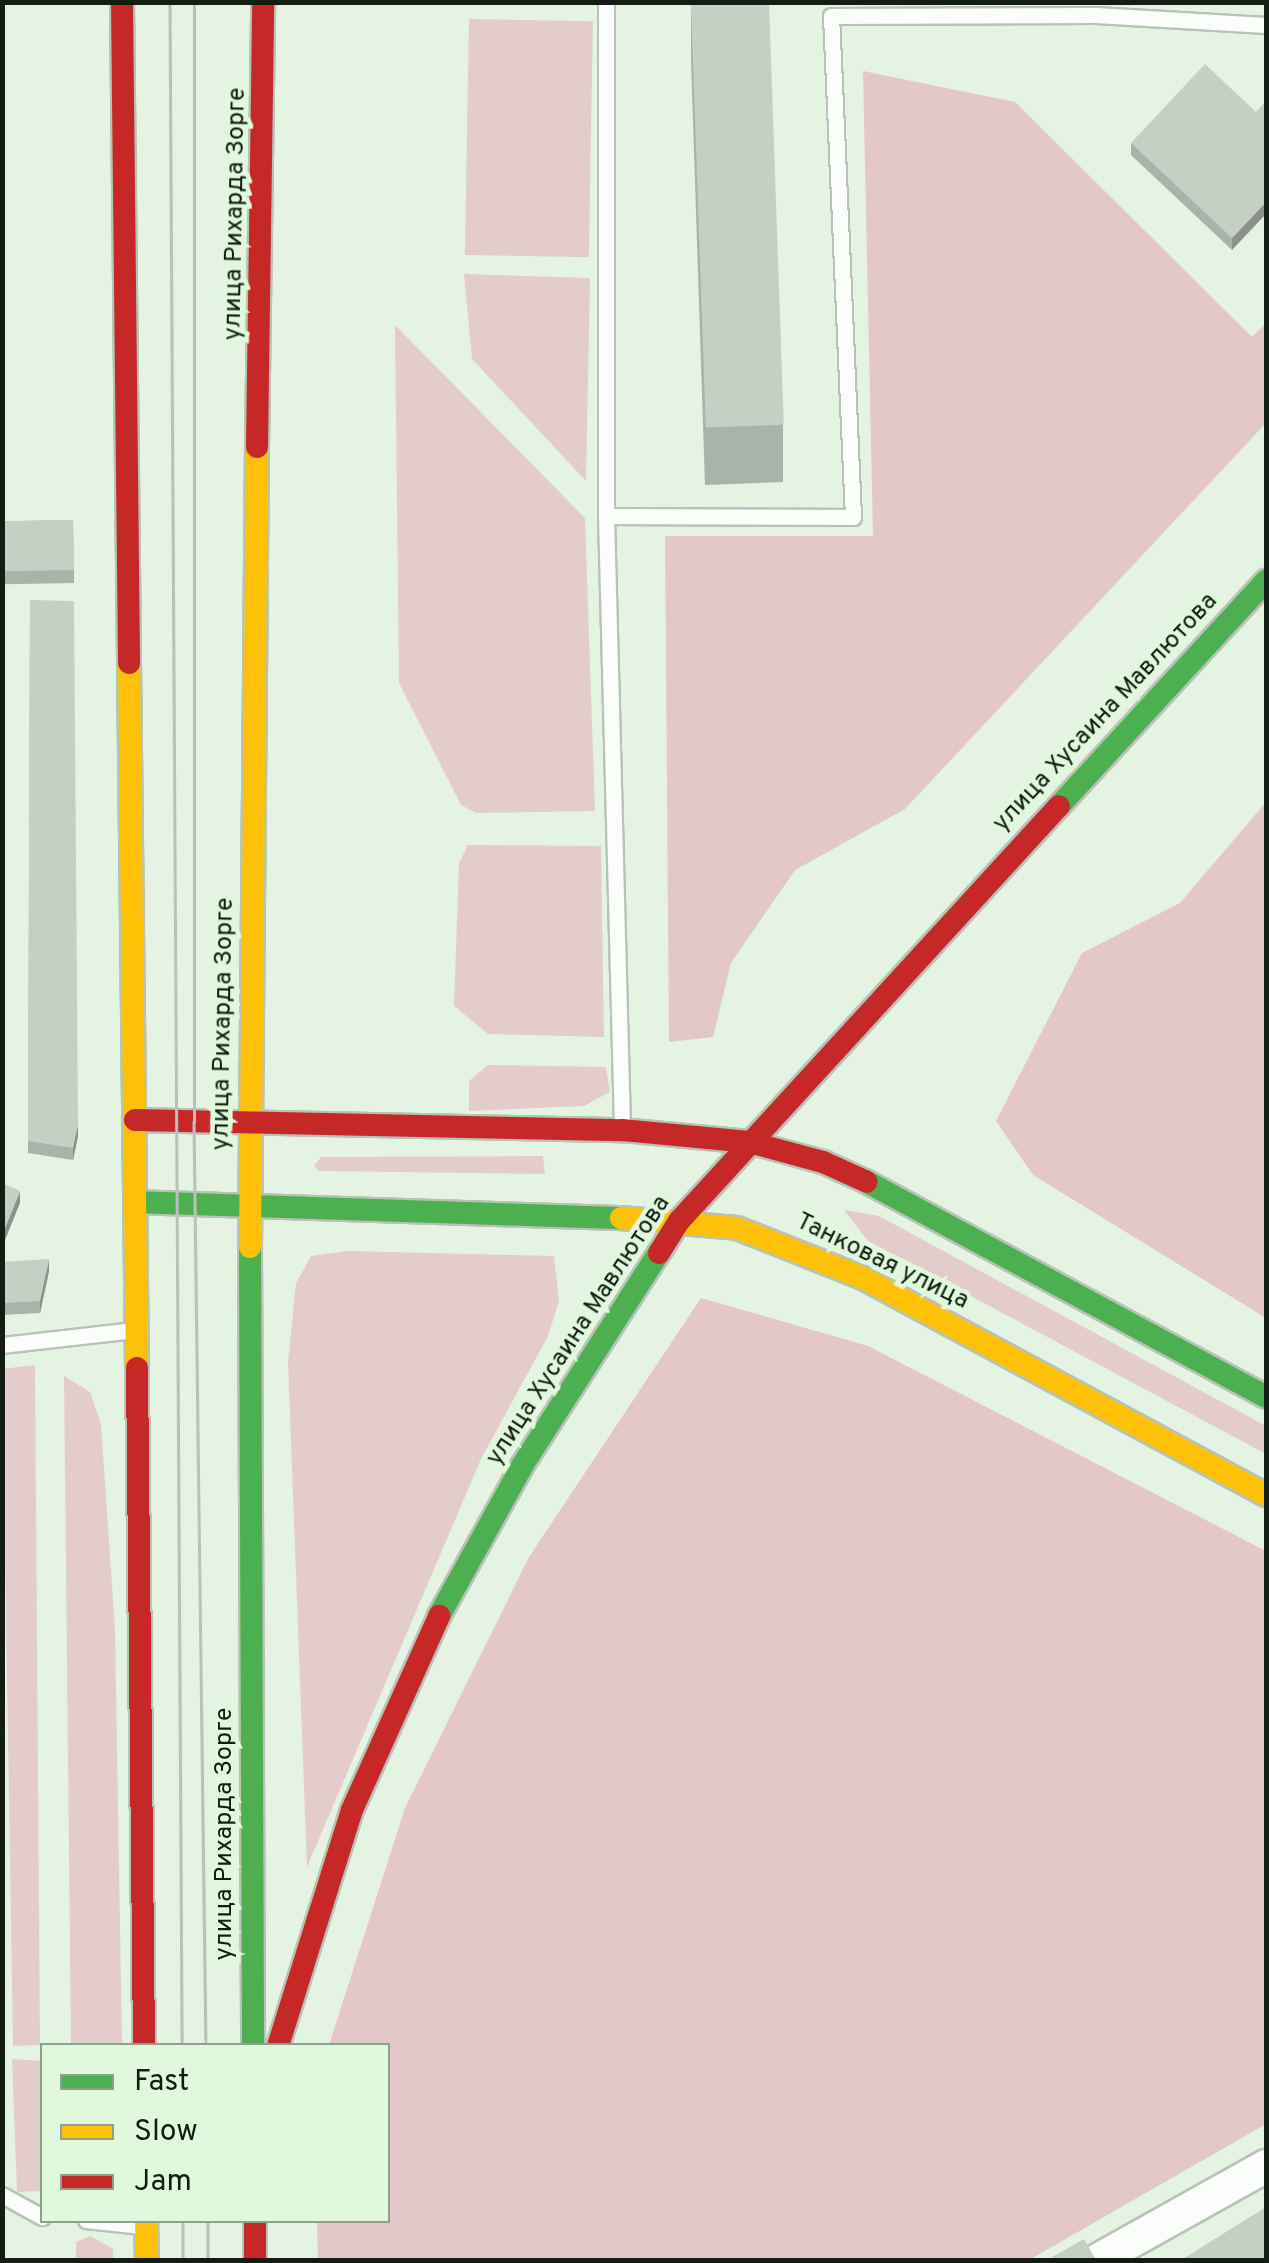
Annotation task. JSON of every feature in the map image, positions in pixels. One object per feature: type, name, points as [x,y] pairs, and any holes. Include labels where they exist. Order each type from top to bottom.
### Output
[{"type":"main road","points":[[122,2],[144,2043]]},
{"type":"main road","name":"улица Рихарда Зорге","points":[[253,2043],[249,1123],[263,2]]},
{"type":"main road","name":"улица Хусаина Мавлютова","points":[[279,2043],[352,1810],[449,1595],[522,1466],[680,1220],[1266,581]]},
{"type":"main road","points":[[135,1120],[622,1130],[749,1142],[823,1162],[904,1200],[1266,1398]]},
{"type":"main road","name":"Танковая улица","points":[[136,1202],[680,1220],[737,1228],[802,1248],[1266,1494]]},
{"type":"main road","points":[[146,2223],[146,2260]]},
{"type":"main road","points":[[255,2223],[255,2260]]},
{"type":"street","points":[[1098,2260],[1266,2166]]},
{"type":"lane","points":[[606,2],[606,516],[622,1130]]},
{"type":"lane","points":[[606,516],[853,518],[831,16],[1096,14],[1266,25]]},
{"type":"lane","points":[[2,1345],[137,1330]]},
{"type":"lane","points":[[2,2194],[40,2215]]},
{"type":"shaded area","points":[[469,19],[593,21],[589,257],[465,255]]},
{"type":"shaded area","points":[[863,71],[1015,102],[1252,337],[1266,323],[1266,423],[905,809],[795,870],[731,963],[713,1037],[669,1042],[665,536],[873,536]]},
{"type":"shaded area","points":[[464,274],[590,278],[586,481],[472,359]]},
{"type":"shaded area","points":[[395,325],[585,518],[595,811],[476,813],[461,805],[399,683]]},
{"type":"shaded area","points":[[1266,802],[1266,1318],[1033,1175],[996,1121],[1082,953],[1180,903]]},
{"type":"shaded area","points":[[468,845],[601,846],[604,1037],[488,1034],[454,1006],[459,863]]},
{"type":"shaded area","points":[[488,1065],[606,1067],[610,1092],[584,1106],[469,1111],[469,1081]]},
{"type":"shaded area","points":[[543,1156],[545,1174],[319,1171],[314,1166],[321,1157]]},
{"type":"shaded area","points":[[844,1210],[879,1216],[1266,1426],[1266,1454],[868,1241]]},
{"type":"shaded area","points":[[348,1251],[554,1256],[559,1301],[548,1336],[481,1459],[307,1867],[288,1362],[296,1283],[311,1256]]},
{"type":"shaded area","points":[[701,1298],[868,1346],[1266,1551],[1266,2124],[1029,2260],[318,2260],[317,2223],[390,2223],[390,2043],[330,2043],[405,1808],[529,1557]]},
{"type":"shaded area","points":[[35,1365],[40,2045],[13,2046],[2,1369]]},
{"type":"shaded area","points":[[64,1376],[90,1392],[101,1424],[115,1629],[122,2043],[71,2043]]},
{"type":"shaded area","points":[[12,2059],[40,2061],[40,2191],[17,2192]]},
{"type":"shaded area","points":[[90,2236],[113,2249],[113,2260],[76,2260],[76,2242]]},
{"type":"building","points":[[769,2],[784,425],[706,427],[691,5]]},
{"type":"building","points":[[1205,64],[1256,112],[1266,101],[1266,202],[1232,238],[1131,143]]},
{"type":"building","points":[[73,520],[74,570],[3,571],[2,521]]},
{"type":"building","points":[[30,600],[74,601],[78,1124],[73,1148],[28,1141]]},
{"type":"building","points":[[2,1183],[20,1191],[5,1228],[2,1227]]},
{"type":"building","points":[[49,1259],[40,1301],[2,1303],[2,1262]]},
{"type":"building","points":[[1266,2207],[1266,2260],[1181,2260]]},
{"type":"building","points":[[1084,2239],[1096,2260],[1047,2260]]},
{"type":"tram line","points":[[170,2],[182,2043]]},
{"type":"tram line","points":[[195,2],[194,1122],[206,2043]]},
{"type":"tram line","points":[[183,2223],[183,2260]]},
{"type":"tram line","points":[[208,2223],[208,2260]]},
{"type":"traffic: fast","points":[[1059,806],[1266,581]]},
{"type":"traffic: fast","points":[[867,1182],[1266,1397]]},
{"type":"traffic: fast","points":[[136,1202],[621,1218]]},
{"type":"traffic: fast","points":[[250,1247],[253,2043]]},
{"type":"traffic: fast","points":[[439,1616],[522,1466],[659,1253]]},
{"type":"traffic: slow","points":[[250,1247],[257,447]]},
{"type":"traffic: slow","points":[[129,663],[137,1368]]},
{"type":"traffic: slow","points":[[621,1218],[737,1228],[861,1277],[1266,1495]]},
{"type":"traffic: slow","points":[[146,2223],[147,2260]]},
{"type":"traffic: jam","points":[[122,2],[129,663]]},
{"type":"traffic: jam","points":[[257,447],[263,2]]},
{"type":"traffic: jam","points":[[659,1253],[680,1220],[1059,806]]},
{"type":"traffic: jam","points":[[135,1120],[622,1130],[749,1142],[823,1162],[867,1182]]},
{"type":"traffic: jam","points":[[137,1368],[144,2043]]},
{"type":"traffic: jam","points":[[279,2043],[352,1810],[439,1616]]},
{"type":"traffic: jam","points":[[255,2223],[255,2260]]}]
